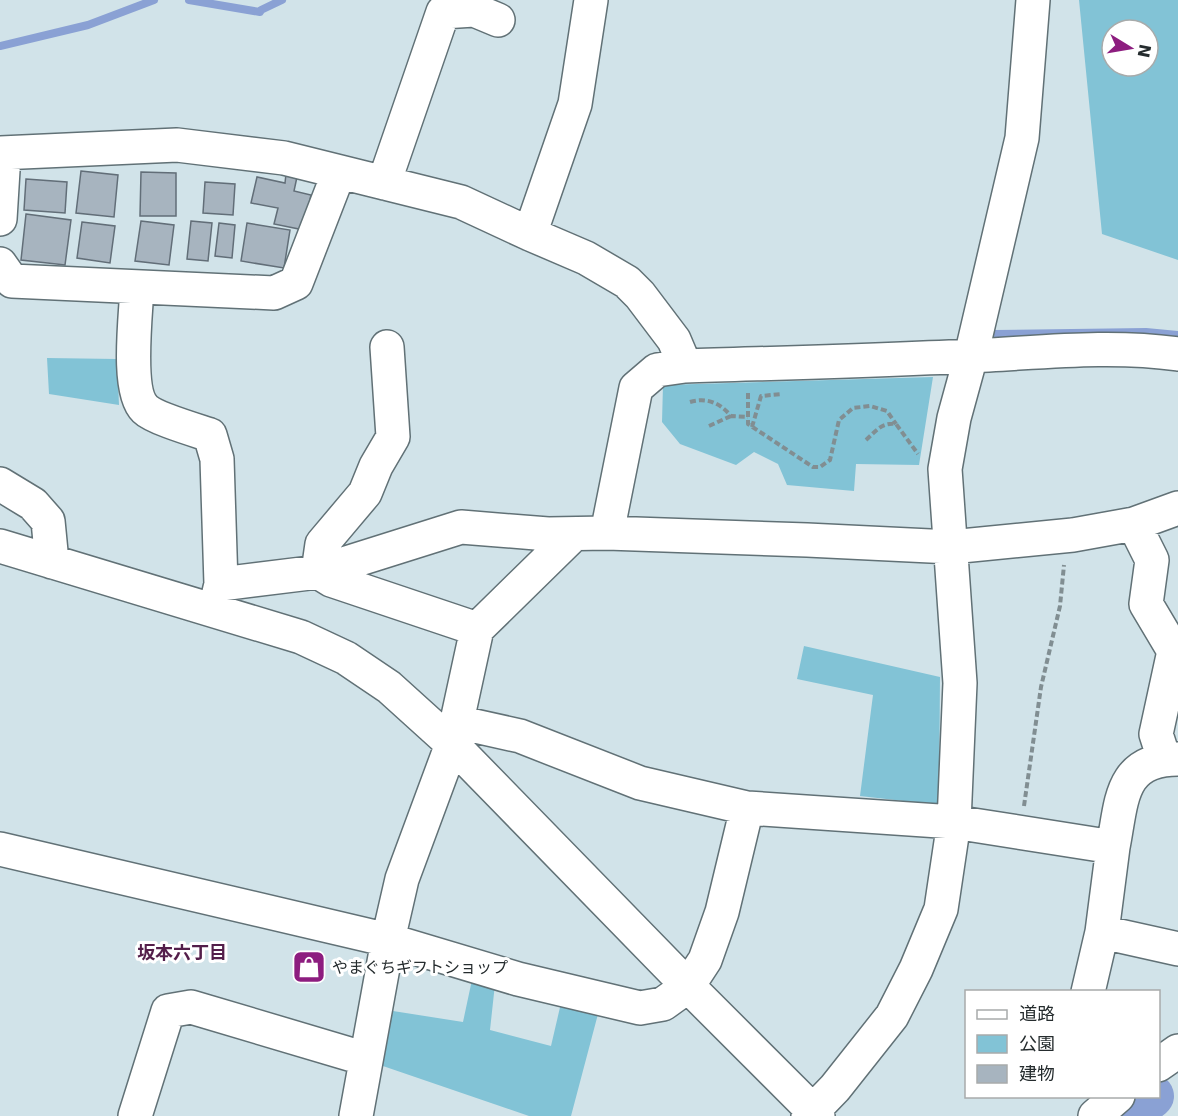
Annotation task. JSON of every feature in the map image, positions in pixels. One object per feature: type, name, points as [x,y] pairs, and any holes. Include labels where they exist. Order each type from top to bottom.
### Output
[{"type":"street","points":[[530,234],[575,104],[591,0]]},
{"type":"street","points":[[0,546],[52,562],[218,597],[346,658],[389,687],[454,733],[688,986],[813,1114],[892,1016],[916,969],[941,909],[954,822],[960,683],[945,469],[954,418],[971,356],[1022,138],[1033,0]]},
{"type":"street","points":[[384,183],[443,12],[474,10],[498,20]]},
{"type":"street","points":[[0,219],[2,153],[177,145],[284,158],[460,201],[586,258],[627,282],[640,295],[674,340],[685,366]]},
{"type":"street","points":[[0,264],[12,281],[274,293],[296,283],[339,172]]},
{"type":"street","points":[[137,287],[134,377],[138,401],[147,411],[210,435],[217,459],[218,597]]},
{"type":"street","points":[[318,572],[322,544],[365,493],[376,466],[393,437],[387,347]]},
{"type":"street","points":[[607,533],[636,388],[657,370],[685,366],[971,356],[1079,349],[1148,350],[1178,354]]},
{"type":"street","points":[[0,484],[33,504],[48,521],[52,562]]},
{"type":"street","points":[[218,597],[318,572],[461,527],[574,534],[607,533],[951,547],[1068,536],[1134,524],[1178,508]]},
{"type":"street","points":[[1088,990],[1102,932],[1113,847],[1125,788],[1138,769],[1171,759],[1156,734],[1174,651],[1146,604],[1152,560],[1134,524]]},
{"type":"street","points":[[356,1116],[387,940],[402,879],[454,733],[477,629],[574,534]]},
{"type":"street","points":[[318,572],[331,580],[477,629]]},
{"type":"street","points":[[454,733],[520,736],[640,783],[747,808],[954,822],[1113,847]]},
{"type":"street","points":[[0,849],[387,940],[518,980],[640,1008],[663,1004],[688,986],[705,960],[722,912],[747,808]]},
{"type":"street","points":[[1102,932],[1178,949]]},
{"type":"street","points":[[135,1116],[168,1011],[191,1007],[366,1059]]},
{"type":"street","points":[[1160,1064],[1178,1051]]},
{"type":"path","points":[[752,427],[761,396],[793,393]]},
{"type":"path","points":[[690,402],[707,400],[724,408],[731,416]]},
{"type":"path","points":[[748,404],[748,424],[813,467],[820,467],[830,460],[839,420],[853,408],[870,406],[887,411],[920,457]]},
{"type":"path","points":[[709,426],[731,416],[748,417]]},
{"type":"path","points":[[866,440],[882,425],[896,424]]},
{"type":"path","points":[[1020,833],[1041,687],[1060,606],[1068,536]]},
{"type":"green space","points":[[1079,0],[1178,0],[1178,260],[1102,234]]},
{"type":"green space","points":[[47,358],[117,359],[119,405],[49,394]]},
{"type":"green space","points":[[933,377],[919,465],[856,464],[854,491],[787,485],[778,464],[754,452],[736,465],[680,444],[662,422],[663,385]]},
{"type":"green space","points":[[804,646],[940,677],[939,805],[860,796],[873,695],[797,679]]},
{"type":"green space","points":[[473,975],[495,984],[490,1030],[551,1046],[561,1003],[598,1014],[571,1116],[529,1116],[380,1065],[393,1011],[463,1022]]},
{"type":"building","points":[[81,171],[118,175],[114,217],[76,213]]},
{"type":"building","points":[[141,172],[176,173],[176,216],[140,216]]},
{"type":"building","points":[[286,174],[297,177],[294,191],[311,195],[304,230],[274,224],[278,208],[251,203],[257,177],[285,183]]},
{"type":"building","points":[[26,179],[67,182],[65,213],[24,210]]},
{"type":"building","points":[[205,182],[235,184],[233,215],[203,213]]},
{"type":"building","points":[[26,214],[71,220],[65,265],[21,260]]},
{"type":"building","points":[[141,221],[174,225],[169,265],[135,261]]},
{"type":"building","points":[[191,221],[212,223],[208,261],[187,259]]},
{"type":"building","points":[[82,222],[115,226],[110,263],[77,258]]},
{"type":"building","points":[[219,223],[235,225],[232,258],[215,256]]},
{"type":"building","points":[[247,223],[290,230],[284,268],[241,261]]},
{"type":"waterway","points":[[0,46],[88,25],[154,0]]},
{"type":"waterway","points":[[189,0],[260,12],[282,0]]},
{"type":"waterway","points":[[995,334],[1146,332],[1178,335]]},
{"type":"waterway","points":[[1127,1116],[1150,1098]]},
{"type":"place","name":"やまぐちギフトショップ","points":[[309,967]]},
{"type":"district","name":"坂本六丁目","points":[[182,953]]}]
